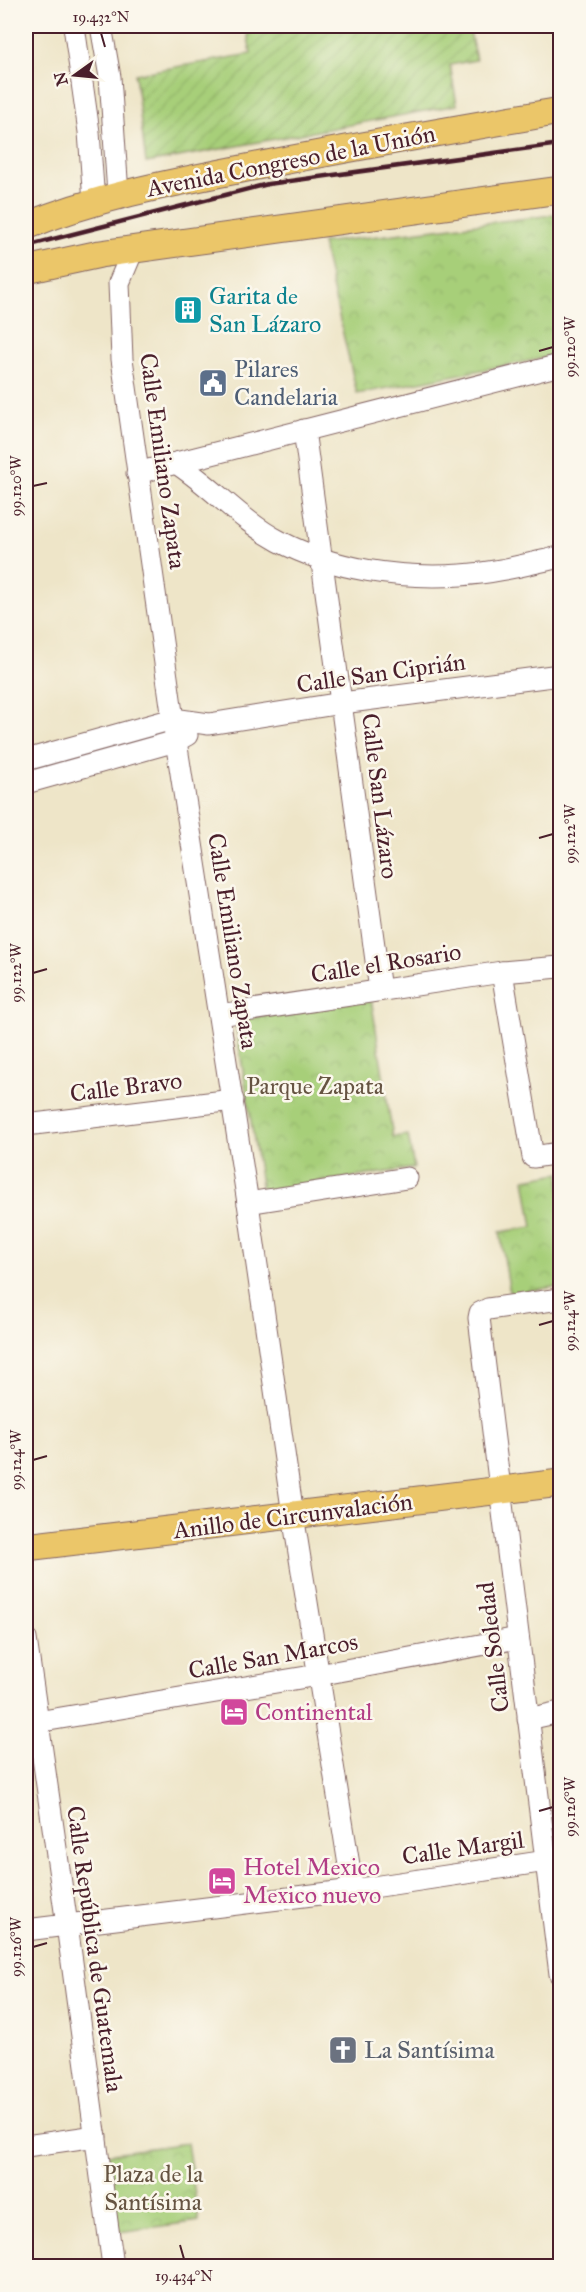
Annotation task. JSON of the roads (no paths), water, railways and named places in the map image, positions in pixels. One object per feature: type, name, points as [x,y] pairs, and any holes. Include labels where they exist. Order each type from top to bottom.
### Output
[{"type":"main road","name":"Avenida Congreso de la Unión","points":[[26,226],[64,210],[106,198],[342,148],[561,111]]},
{"type":"main road","points":[[26,270],[100,254],[561,190]]},
{"type":"main road","name":"Anillo de Circunvalación","points":[[26,1547],[561,1483]]},
{"type":"street","points":[[74,26],[89,132],[106,198]]},
{"type":"street","points":[[101,26],[110,77],[106,198]]},
{"type":"street","name":"Calle Emiliano Zapata","points":[[133,250],[119,284],[122,359],[137,473],[176,741],[233,1100],[292,1515],[353,1890]]},
{"type":"street","points":[[137,473],[561,366]]},
{"type":"street","name":"Calle San Lázaro","points":[[304,430],[380,990]]},
{"type":"street","points":[[177,463],[238,515],[278,540],[322,560],[381,573],[420,577],[463,575],[506,569],[561,557]]},
{"type":"street","name":"Calle San Ciprián","points":[[173,719],[209,724],[342,703],[561,675]]},
{"type":"street","points":[[26,760],[173,719]]},
{"type":"street","name":"Calle San Ciprián","points":[[26,783],[176,741],[209,724]]},
{"type":"street","name":"Calle el Rosario","points":[[219,1015],[502,972],[561,967]]},
{"type":"street","points":[[502,972],[533,1157],[561,1153]]},
{"type":"street","name":"Calle Bravo","points":[[26,1125],[233,1100]]},
{"type":"street","points":[[248,1203],[407,1178]]},
{"type":"street","name":"Calle Soledad","points":[[561,1299],[502,1307],[480,1313],[528,1719],[553,1860],[561,1974]]},
{"type":"street","name":"Calle San Marcos","points":[[37,1722],[318,1675],[518,1638]]},
{"type":"street","name":"Calle República de Guatemala","points":[[26,1639],[96,2136],[112,2266]]},
{"type":"street","points":[[528,1719],[561,1712]]},
{"type":"street","name":"Calle Margil","points":[[26,1930],[353,1890],[553,1860]]},
{"type":"street","points":[[26,2146],[96,2136]]},
{"type":"railway","points":[[26,246],[268,184],[560,144]]},
{"type":"place","name":"Garita de San Lázaro","points":[[188,310]]},
{"type":"place","name":"Pilares Candelaria","points":[[213,383]]},
{"type":"place","name":"Continental","points":[[234,1712]]},
{"type":"place","name":"Hotel Mexico Mexico nuevo","points":[[222,1881]]},
{"type":"place","name":"La Santísima","points":[[343,2050]]},
{"type":"park label","name":"Parque Zapata","points":[[315,1086]]},
{"type":"park label","name":"Plaza de la Santísima","points":[[153,2188]]}]
